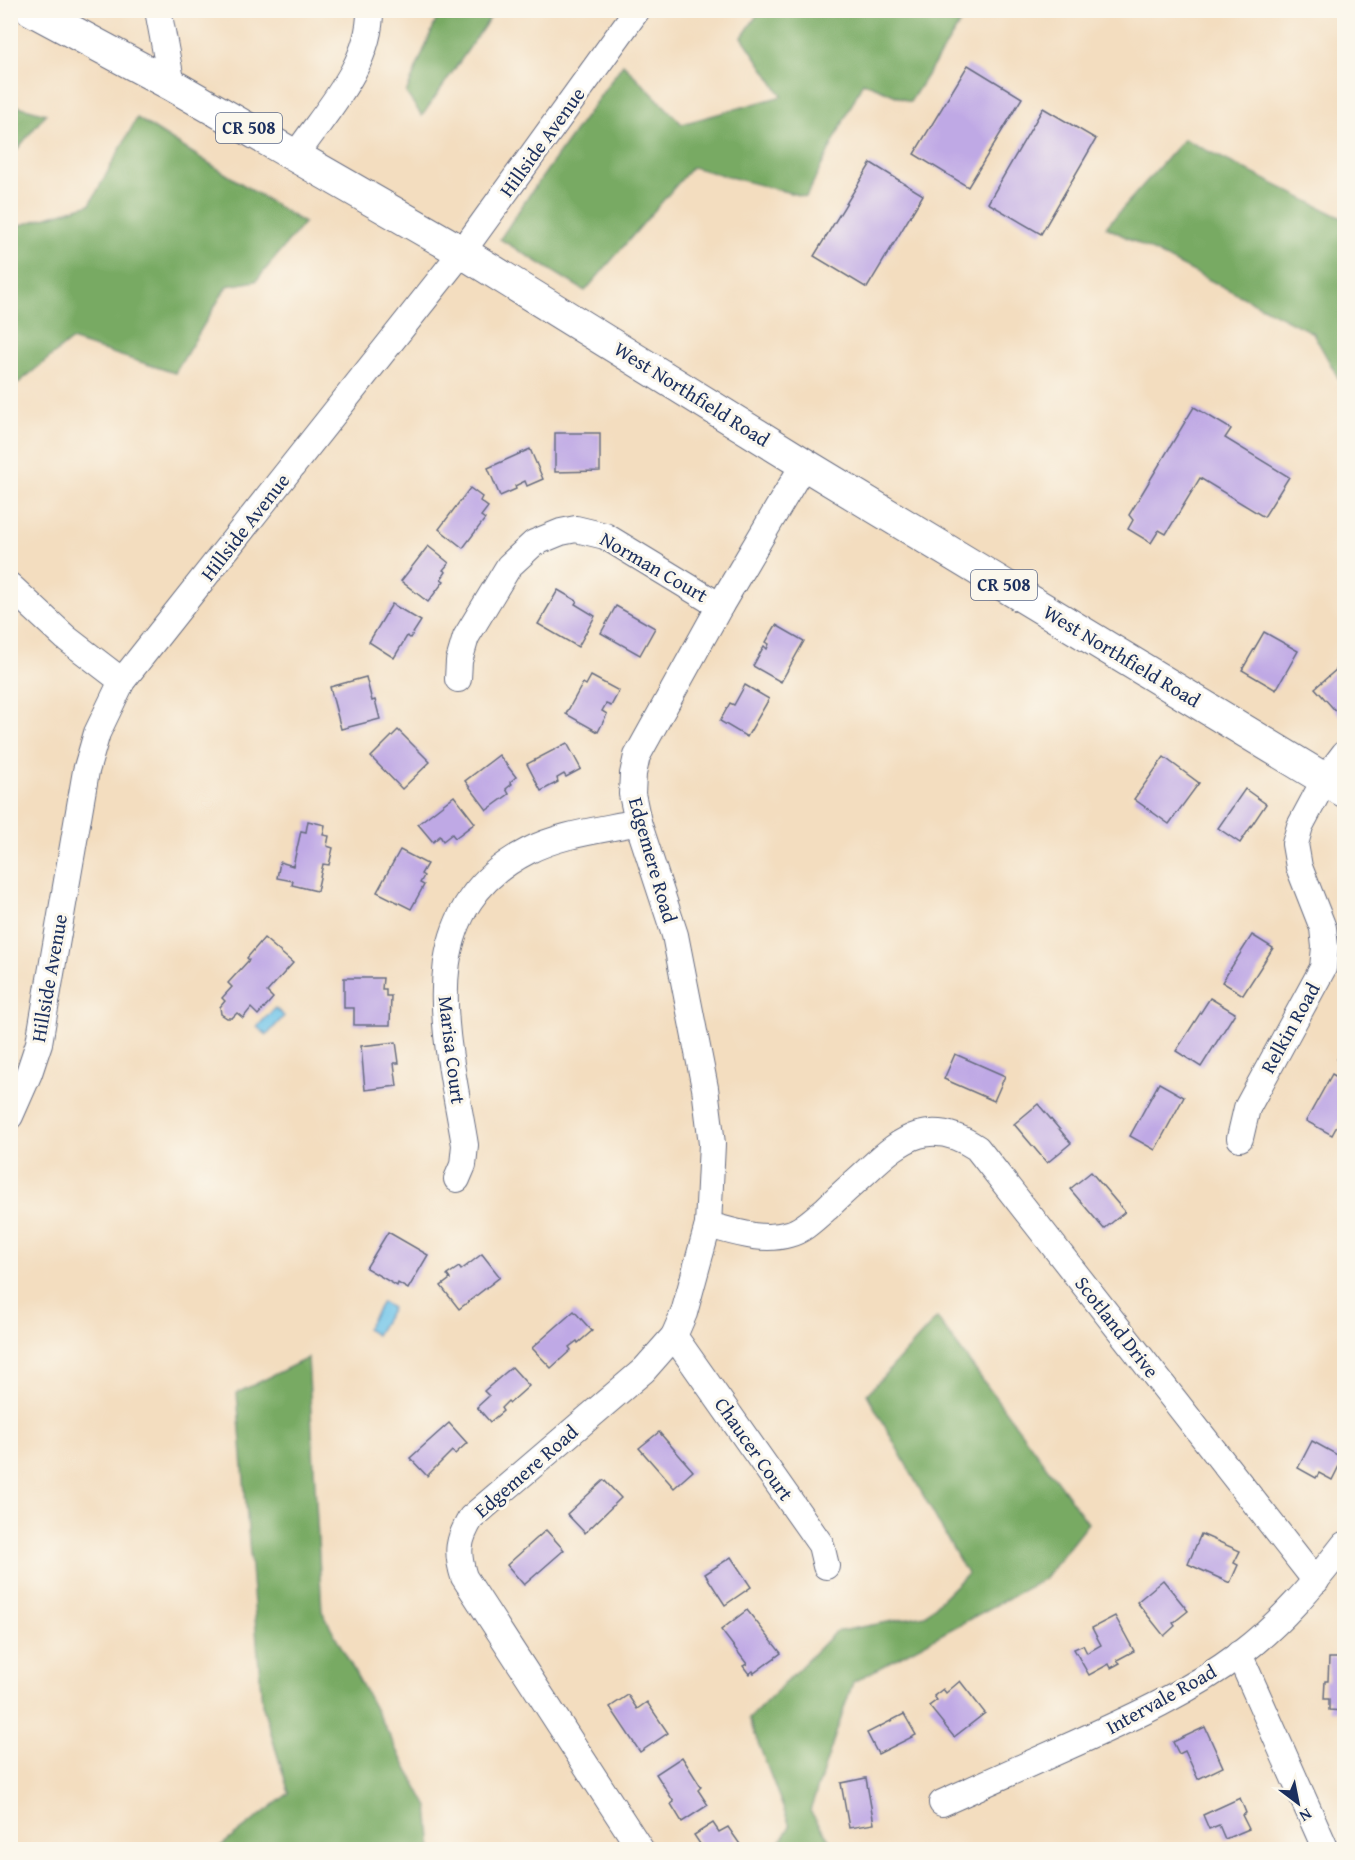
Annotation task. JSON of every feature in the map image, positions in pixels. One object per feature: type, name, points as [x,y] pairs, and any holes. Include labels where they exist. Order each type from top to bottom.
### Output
[{"type":"main road","name":"West Northfield Road","points":[[32,10],[172,85],[462,252],[804,464],[1334,785]]},
{"type":"street","points":[[159,10],[172,85]]},
{"type":"street","points":[[296,155],[349,80],[362,56],[370,22],[370,10]]},
{"type":"street","name":"Hillside Avenue","points":[[10,1116],[29,1073],[39,1042],[86,771],[97,733],[122,681],[462,252],[637,10]]},
{"type":"street","name":"Edgemere Road","points":[[641,1850],[464,1577],[459,1561],[459,1549],[462,1533],[471,1518],[644,1370],[674,1336],[684,1313],[708,1225],[712,1144],[705,1088],[675,935],[638,822],[632,794],[633,774],[637,756],[720,606],[804,464]]},
{"type":"street","name":"Norman Court","points":[[458,679],[459,660],[466,637],[509,566],[534,543],[561,532],[576,529],[604,536],[720,606]]},
{"type":"street","points":[[10,586],[66,638],[122,681]]},
{"type":"street","name":"Relkin Road","points":[[1240,1138],[1246,1108],[1323,968],[1325,948],[1323,928],[1299,867],[1295,844],[1300,826],[1334,785],[1344,754]]},
{"type":"street","name":"Marisa Court","points":[[457,1179],[463,1165],[465,1145],[444,1014],[443,985],[450,942],[459,918],[488,879],[528,850],[551,841],[638,822]]},
{"type":"street","name":"Scotland Drive","points":[[708,1225],[771,1239],[792,1234],[814,1220],[889,1150],[904,1140],[924,1134],[938,1133],[959,1138],[977,1148],[1316,1581]]},
{"type":"street","name":"Chaucer Court","points":[[674,1336],[821,1545],[826,1566]]},
{"type":"street","name":"Intervale Road","points":[[942,1803],[1108,1729],[1176,1695],[1239,1654],[1277,1623],[1316,1581],[1344,1545]]},
{"type":"street","points":[[1239,1654],[1326,1850]]},
{"type":"green space","points":[[440,11],[495,11],[422,116],[406,93]]},
{"type":"green space","points":[[760,11],[968,11],[910,102],[863,82],[806,197],[692,167],[585,291],[500,239],[623,64],[682,124],[782,96],[742,37]]},
{"type":"green space","points":[[10,104],[46,114],[11,157]]},
{"type":"green space","points":[[137,118],[304,223],[256,281],[227,286],[175,373],[71,340],[16,385],[10,380],[11,223],[18,226],[90,204]]},
{"type":"green space","points":[[1184,139],[1344,219],[1344,388],[1313,333],[1106,227]]},
{"type":"green space","points":[[937,1318],[1088,1523],[1044,1579],[853,1682],[810,1811],[836,1849],[776,1849],[790,1826],[749,1719],[835,1632],[925,1615],[967,1574],[867,1394]]},
{"type":"green space","points":[[308,1358],[322,1611],[428,1807],[432,1849],[217,1849],[289,1793],[262,1704],[237,1393]]},
{"type":"water","points":[[275,1008],[284,1016],[267,1035],[257,1027]]},
{"type":"water","points":[[382,1302],[392,1308],[376,1335],[366,1329]]},
{"type":"building","points":[[968,65],[1022,98],[968,187],[914,154]]},
{"type":"building","points":[[1043,108],[1096,139],[1041,234],[988,203]]},
{"type":"building","points":[[871,163],[923,195],[867,288],[814,256]]},
{"type":"building","points":[[1194,407],[1231,429],[1225,438],[1289,477],[1264,517],[1200,478],[1166,534],[1159,530],[1151,543],[1128,529],[1133,520],[1129,515]]},
{"type":"building","points":[[555,433],[600,433],[600,471],[555,472]]},
{"type":"building","points":[[530,449],[543,479],[527,486],[525,481],[515,486],[516,489],[500,496],[488,468]]},
{"type":"building","points":[[470,488],[482,497],[480,501],[488,507],[481,516],[485,519],[463,548],[439,529]]},
{"type":"building","points":[[428,546],[449,563],[443,570],[446,572],[441,579],[444,581],[428,602],[401,581]]},
{"type":"building","points":[[558,590],[577,601],[575,604],[595,616],[578,647],[538,624]]},
{"type":"building","points":[[392,604],[421,621],[410,638],[407,636],[394,658],[369,642]]},
{"type":"building","points":[[616,606],[655,628],[640,655],[601,633]]},
{"type":"building","points":[[776,625],[804,641],[781,682],[753,666],[764,646],[767,649],[769,644],[766,642]]},
{"type":"building","points":[[1264,632],[1298,651],[1276,690],[1242,670]]},
{"type":"building","points":[[1344,663],[1344,712],[1340,716],[1315,688]]},
{"type":"building","points":[[591,676],[619,691],[611,706],[606,704],[602,711],[607,714],[598,732],[566,714],[583,683],[586,685]]},
{"type":"building","points":[[366,677],[372,701],[375,700],[380,719],[341,729],[330,687]]},
{"type":"building","points":[[745,685],[769,699],[747,737],[720,721],[730,703],[734,705]]},
{"type":"building","points":[[398,730],[430,762],[402,789],[371,757]]},
{"type":"building","points":[[567,743],[581,769],[566,777],[564,774],[557,778],[558,782],[541,791],[527,764]]},
{"type":"building","points":[[499,755],[516,777],[506,789],[509,794],[487,810],[465,781]]},
{"type":"building","points":[[1164,757],[1199,783],[1169,824],[1134,799]]},
{"type":"building","points":[[1245,789],[1266,804],[1240,843],[1218,828]]},
{"type":"building","points":[[454,796],[475,823],[455,838],[452,834],[443,841],[440,836],[433,842],[418,824]]},
{"type":"building","points":[[308,821],[325,825],[323,835],[329,836],[327,846],[333,848],[329,865],[323,864],[317,891],[292,885],[293,881],[277,878],[280,862],[293,866],[301,831],[306,832]]},
{"type":"building","points":[[400,850],[427,864],[421,874],[424,876],[420,883],[424,885],[411,909],[377,892]]},
{"type":"building","points":[[1252,935],[1273,948],[1243,995],[1222,982]]},
{"type":"building","points":[[264,938],[293,963],[267,992],[273,998],[258,1015],[251,1008],[243,1018],[237,1013],[232,1018],[227,1018],[221,1014],[220,1007],[225,1001],[222,998],[232,987],[228,983],[249,960],[247,958]]},
{"type":"building","points":[[344,978],[383,978],[382,989],[386,989],[386,996],[391,996],[390,1025],[354,1025],[354,1008],[344,1008]]},
{"type":"building","points":[[1210,998],[1235,1013],[1201,1067],[1176,1051]]},
{"type":"building","points":[[396,1042],[399,1063],[394,1063],[397,1086],[365,1090],[361,1046]]},
{"type":"building","points":[[1344,1047],[1344,1063],[1337,1059]]},
{"type":"building","points":[[955,1054],[1005,1076],[994,1101],[944,1079]]},
{"type":"building","points":[[1332,1074],[1344,1081],[1344,1113],[1332,1135],[1306,1121]]},
{"type":"building","points":[[1159,1083],[1184,1097],[1155,1150],[1130,1136]]},
{"type":"building","points":[[1038,1104],[1071,1143],[1047,1163],[1014,1124]]},
{"type":"building","points":[[1091,1172],[1125,1212],[1104,1229],[1070,1189]]},
{"type":"building","points":[[388,1232],[428,1255],[408,1289],[398,1283],[397,1286],[366,1268]]},
{"type":"building","points":[[482,1254],[500,1277],[459,1309],[441,1286],[450,1279],[447,1275],[459,1267],[461,1270]]},
{"type":"building","points":[[574,1311],[592,1331],[578,1343],[577,1341],[569,1347],[571,1350],[551,1368],[532,1348]]},
{"type":"building","points":[[512,1367],[529,1386],[510,1403],[508,1401],[501,1408],[503,1411],[490,1422],[477,1407],[489,1396],[484,1391]]},
{"type":"building","points":[[449,1423],[467,1443],[455,1454],[452,1451],[427,1476],[410,1458]]},
{"type":"building","points":[[659,1432],[693,1471],[674,1488],[639,1448]]},
{"type":"building","points":[[1312,1441],[1343,1458],[1332,1480],[1319,1473],[1316,1478],[1298,1468]]},
{"type":"building","points":[[604,1480],[621,1498],[585,1533],[567,1514]]},
{"type":"building","points":[[546,1530],[564,1550],[524,1585],[507,1565]]},
{"type":"building","points":[[1201,1534],[1240,1551],[1234,1563],[1238,1565],[1230,1583],[1188,1564]]},
{"type":"building","points":[[731,1557],[751,1587],[725,1605],[705,1574]]},
{"type":"building","points":[[1163,1580],[1188,1611],[1173,1623],[1175,1626],[1164,1636],[1137,1602]]},
{"type":"building","points":[[747,1610],[781,1653],[754,1673],[753,1671],[749,1674],[743,1666],[747,1664],[721,1630]]},
{"type":"building","points":[[1115,1616],[1134,1651],[1117,1660],[1120,1663],[1111,1668],[1109,1664],[1089,1675],[1074,1649],[1083,1645],[1087,1653],[1101,1645],[1092,1628]]},
{"type":"building","points":[[1329,1658],[1344,1658],[1344,1711],[1329,1710],[1329,1699],[1324,1699]]},
{"type":"building","points":[[960,1681],[985,1713],[954,1737],[929,1706],[937,1700],[934,1696],[943,1689],[946,1693]]},
{"type":"building","points":[[628,1695],[637,1709],[647,1702],[668,1733],[640,1752],[610,1707]]},
{"type":"building","points":[[904,1714],[916,1735],[878,1754],[867,1733]]},
{"type":"building","points":[[1205,1727],[1223,1767],[1198,1779],[1185,1751],[1179,1754],[1173,1742]]},
{"type":"building","points":[[682,1757],[701,1787],[698,1790],[708,1805],[682,1822],[671,1804],[674,1802],[656,1774]]},
{"type":"building","points":[[866,1778],[874,1824],[849,1828],[841,1783]]},
{"type":"building","points":[[1240,1798],[1246,1813],[1242,1815],[1249,1829],[1225,1839],[1219,1825],[1209,1829],[1203,1815]]},
{"type":"building","points":[[713,1823],[719,1832],[728,1827],[744,1850],[704,1850],[694,1835]]}]
